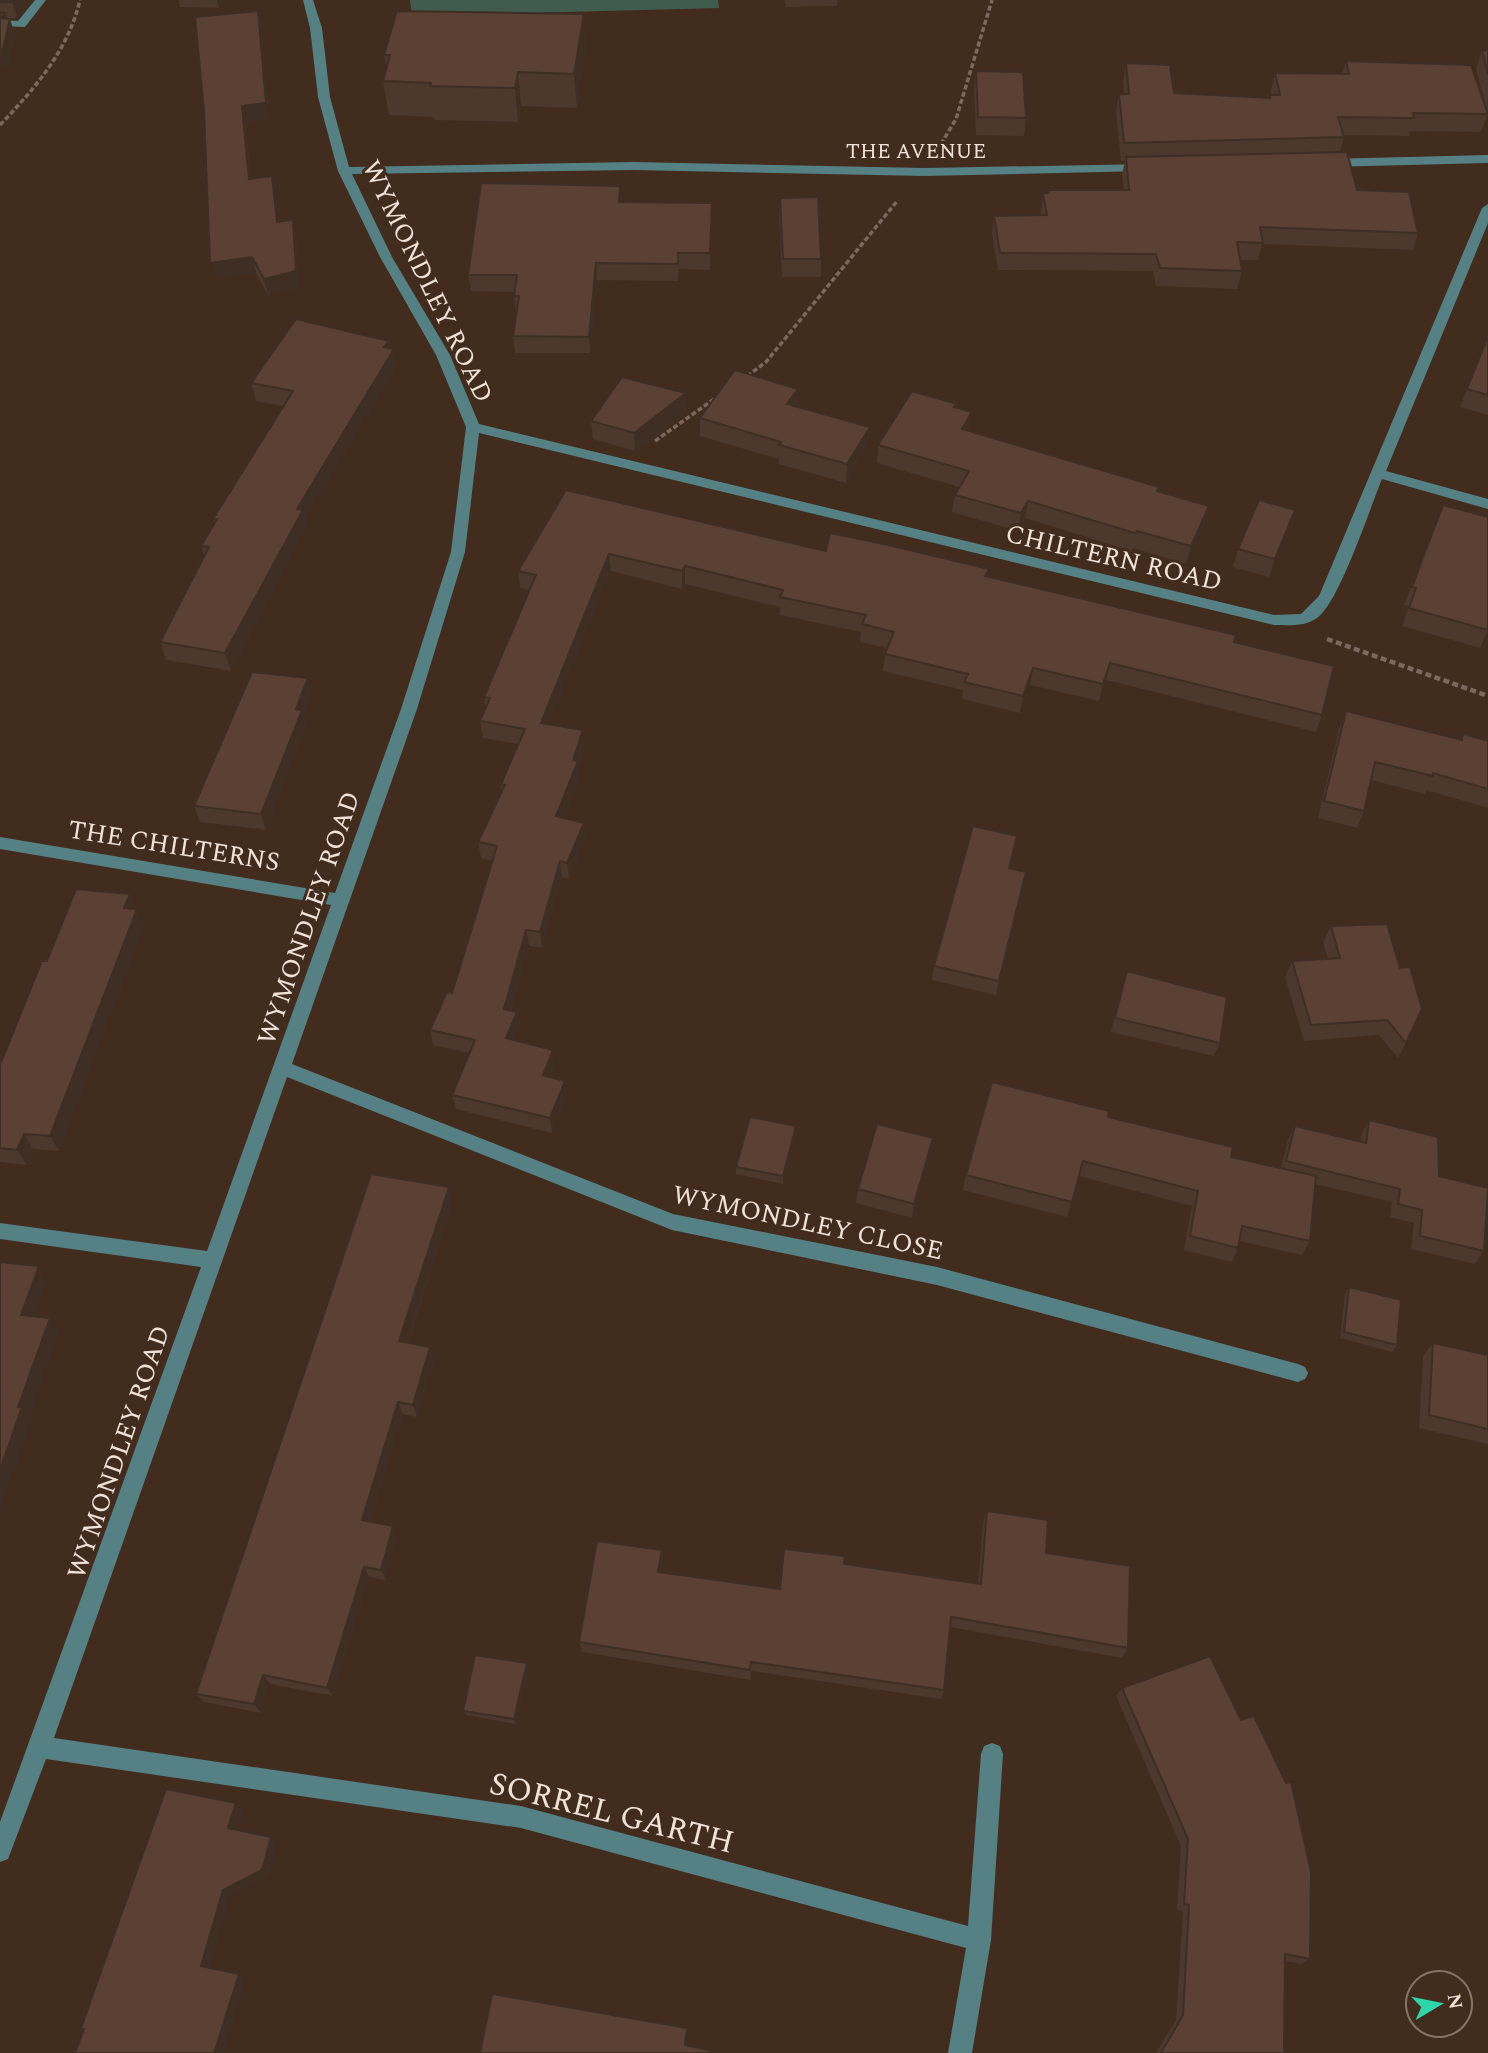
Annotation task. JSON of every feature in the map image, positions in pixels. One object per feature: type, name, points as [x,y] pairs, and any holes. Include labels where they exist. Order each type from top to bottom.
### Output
[{"type":"street","points":[[0,23],[21,25],[41,0]]},
{"type":"street","name":"WYMONDLEY ROAD","points":[[0,1851],[40,1746],[409,709],[458,552],[468,486],[472,427],[443,355],[386,257],[344,171],[324,97],[316,28],[309,0]]},
{"type":"street","points":[[1310,163],[1488,159]]},
{"type":"street","name":"THE AVENUE","points":[[344,171],[633,166],[925,172],[1158,166]]},
{"type":"street","points":[[1304,620],[1317,614],[1326,597],[1488,208]]},
{"type":"street","name":"CHILTERN ROAD","points":[[472,427],[1274,620],[1304,620]]},
{"type":"street","points":[[1377,473],[1488,504]]},
{"type":"street","name":"THE CHILTERNS","points":[[0,843],[340,900]]},
{"type":"street","name":"WYMONDLEY CLOSE","points":[[281,1067],[672,1222],[937,1276],[1298,1373]]},
{"type":"street","points":[[0,1231],[211,1260]]},
{"type":"street","name":"SORREL GARTH","points":[[40,1746],[521,1817],[979,1940]]},
{"type":"street","points":[[960,2053],[979,1940],[992,1754]]},
{"type":"path","points":[[0,125],[59,54],[70,34],[80,0]]},
{"type":"path","points":[[737,383],[766,362],[887,211],[925,172],[956,119],[992,0]]},
{"type":"path","points":[[626,462],[726,391]]},
{"type":"path","points":[[1304,620],[1332,643],[1488,696]]},
{"type":"green space","points":[[410,0],[718,0],[719,8],[412,16]]},
{"type":"building","points":[[258,11],[266,103],[242,106],[249,179],[272,176],[277,222],[293,220],[296,271],[264,279],[252,257],[210,263],[204,111],[195,17]]},
{"type":"building","points":[[397,11],[584,14],[574,74],[518,72],[515,88],[430,86],[431,83],[383,81],[390,55],[384,55]]},
{"type":"building","points":[[0,13],[5,13],[1,18],[10,19],[3,49],[0,50]]},
{"type":"building","points":[[1482,50],[1488,51],[1488,74]]},
{"type":"building","points":[[1346,61],[1471,65],[1488,114],[1413,113],[1414,118],[1338,117],[1344,137],[1124,143],[1119,94],[1129,94],[1126,63],[1170,65],[1174,93],[1270,98],[1270,95],[1280,95],[1275,73],[1349,74]]},
{"type":"building","points":[[976,71],[1023,72],[1026,118],[978,117]]},
{"type":"building","points":[[1347,152],[1357,190],[1409,192],[1418,233],[1260,227],[1263,243],[1237,242],[1242,271],[1160,268],[1156,254],[1000,253],[994,216],[1047,215],[1043,193],[1049,193],[1049,190],[1129,190],[1126,157]]},
{"type":"building","points":[[481,183],[620,186],[619,202],[712,203],[710,253],[678,253],[678,264],[596,263],[589,337],[513,336],[519,296],[514,296],[517,275],[468,275]]},
{"type":"building","points":[[818,197],[821,259],[783,259],[780,198]]},
{"type":"building","points":[[296,319],[389,341],[384,347],[394,349],[297,509],[303,510],[225,653],[160,642],[209,547],[201,546],[217,519],[213,519],[293,391],[251,383]]},
{"type":"building","points":[[1488,336],[1488,395],[1467,389]]},
{"type":"building","points":[[735,370],[798,389],[787,404],[870,427],[847,464],[779,445],[781,442],[700,418]]},
{"type":"building","points":[[622,377],[686,393],[634,433],[591,421]]},
{"type":"building","points":[[912,391],[957,404],[954,407],[972,412],[962,429],[1159,487],[1157,491],[1209,506],[1191,546],[1137,531],[1135,533],[1028,501],[1021,513],[955,495],[969,471],[878,445]]},
{"type":"building","points":[[566,490],[826,551],[830,533],[884,544],[989,569],[985,576],[1236,635],[1234,642],[1334,666],[1322,715],[1110,663],[1103,684],[1033,668],[1023,696],[964,682],[968,674],[885,654],[894,632],[862,624],[866,615],[780,597],[783,590],[685,566],[682,571],[609,554],[541,723],[583,730],[573,760],[578,761],[556,816],[584,823],[567,863],[560,861],[540,932],[526,930],[504,1009],[517,1012],[506,1038],[553,1050],[543,1075],[565,1081],[550,1118],[452,1095],[475,1040],[430,1030],[447,992],[452,993],[497,846],[478,842],[505,785],[501,784],[525,729],[480,721],[490,698],[484,697],[536,575],[518,571]]},
{"type":"building","points":[[1259,500],[1295,510],[1275,559],[1238,549]]},
{"type":"building","points":[[1443,505],[1488,517],[1488,630],[1409,608],[1416,588],[1412,587]]},
{"type":"building","points":[[252,672],[308,678],[296,709],[302,710],[261,814],[194,806]]},
{"type":"building","points":[[1346,711],[1462,740],[1463,734],[1488,741],[1488,789],[1433,773],[1433,776],[1375,762],[1364,811],[1324,801]]},
{"type":"building","points":[[973,826],[1017,836],[1009,868],[1026,872],[999,981],[934,966]]},
{"type":"building","points":[[76,889],[130,894],[124,908],[137,909],[50,1136],[24,1134],[17,1150],[0,1148],[0,1065],[42,961],[47,961]]},
{"type":"building","points":[[1387,924],[1400,968],[1410,967],[1422,1009],[1406,1043],[1387,1020],[1311,1025],[1292,961],[1340,958],[1331,926]]},
{"type":"building","points":[[1127,971],[1227,997],[1220,1043],[1115,1018]]},
{"type":"building","points":[[992,1082],[1109,1111],[1108,1117],[1233,1147],[1231,1157],[1316,1176],[1310,1241],[1242,1226],[1238,1248],[1190,1236],[1198,1191],[1083,1161],[1072,1202],[966,1175]]},
{"type":"building","points":[[750,1117],[796,1126],[783,1176],[736,1167]]},
{"type":"building","points":[[1369,1120],[1438,1137],[1439,1176],[1488,1188],[1484,1251],[1420,1236],[1422,1210],[1398,1204],[1400,1189],[1286,1161],[1295,1126],[1366,1143]]},
{"type":"building","points":[[877,1124],[933,1138],[914,1204],[858,1189]]},
{"type":"building","points":[[371,1174],[449,1187],[399,1341],[430,1347],[413,1405],[398,1402],[362,1520],[393,1526],[381,1570],[364,1567],[327,1688],[263,1675],[254,1704],[196,1694]]},
{"type":"building","points":[[0,1262],[39,1266],[21,1315],[50,1318],[18,1407],[22,1407],[0,1470]]},
{"type":"building","points":[[1349,1287],[1401,1300],[1397,1345],[1344,1332]]},
{"type":"building","points":[[1433,1343],[1488,1355],[1488,1429],[1429,1415]]},
{"type":"building","points":[[987,1511],[1048,1520],[1046,1553],[1130,1566],[1128,1648],[951,1617],[944,1690],[751,1662],[750,1670],[579,1642],[597,1541],[662,1550],[658,1572],[780,1589],[784,1549],[845,1556],[844,1564],[981,1584]]},
{"type":"building","points":[[475,1655],[527,1663],[514,1719],[463,1711]]},
{"type":"building","points":[[1210,1656],[1241,1720],[1254,1716],[1286,1783],[1291,1782],[1311,1872],[1310,1959],[1285,1954],[1284,2050],[1287,2053],[1161,2053],[1183,2015],[1189,1905],[1184,1904],[1188,1839],[1122,1688]]},
{"type":"building","points":[[166,1789],[236,1803],[228,1828],[271,1837],[262,1870],[223,1890],[201,1966],[239,1974],[214,2053],[75,2053],[84,2029],[81,2028]]},
{"type":"building","points":[[492,1994],[687,2028],[685,2045],[720,2053],[480,2053]]}]
